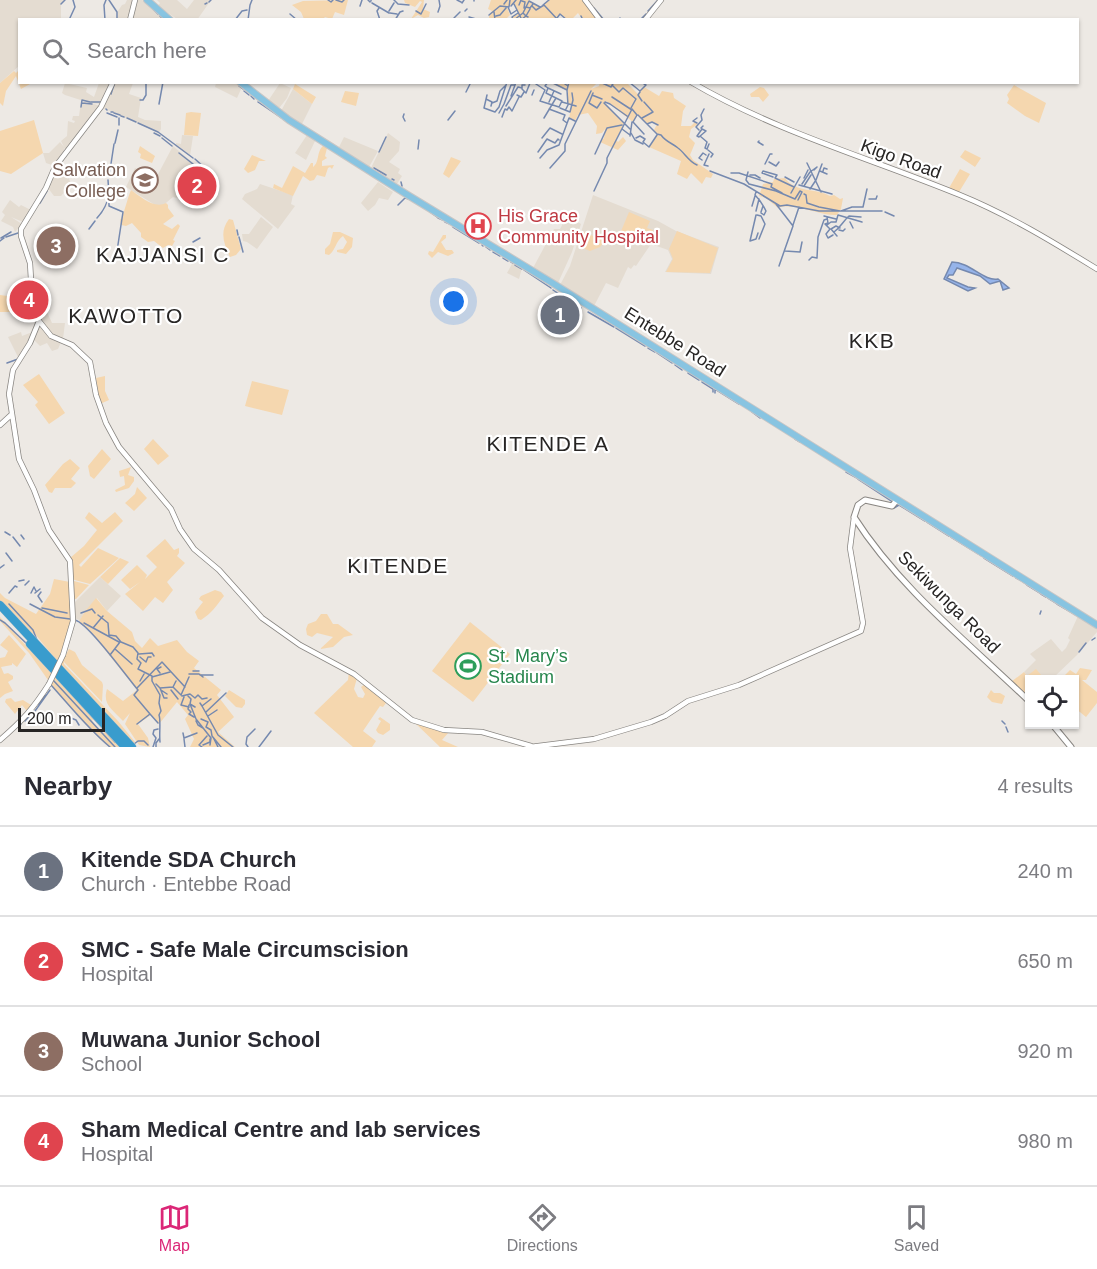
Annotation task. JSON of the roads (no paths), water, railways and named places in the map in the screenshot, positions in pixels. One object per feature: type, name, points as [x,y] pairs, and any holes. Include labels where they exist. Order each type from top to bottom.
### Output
[{"type":"highway","points":[[0,604],[132,747]]},
{"type":"highway","points":[[0,612],[125,747]]},
{"type":"main road","points":[[147,0],[168,18]]},
{"type":"main road","name":"Entebbe Road","points":[[243,84],[289,120],[1097,625]]},
{"type":"main road","points":[[854,517],[856,507],[865,500],[891,506],[897,500]]},
{"type":"main road","name":"Sekiwunga Road","points":[[854,517],[901,578],[1025,698]]},
{"type":"main road","points":[[1056,729],[1071,747]]},
{"type":"street","points":[[130,18],[135,0]]},
{"type":"street","points":[[585,0],[598,18]]},
{"type":"street","points":[[647,18],[661,0]]},
{"type":"street","points":[[112,84],[103,105],[66,151],[49,178],[46,188],[20,232],[29,259],[31,291],[39,321],[51,336],[72,345],[90,362],[96,395],[106,423],[119,447],[171,509],[180,529],[194,549],[219,570],[262,618],[300,645],[354,674],[412,720],[444,730],[482,732],[531,747],[582,741],[665,716],[688,701],[739,685],[861,631],[863,623],[850,548],[854,517]]},
{"type":"street","name":"Kigo Road","points":[[695,84],[768,122],[950,191],[998,212],[1044,236],[1097,269]]},
{"type":"street","points":[[0,740],[31,711],[49,684],[63,655],[73,621],[70,561],[50,530],[19,459],[11,415],[9,394],[13,370],[30,343],[39,321]]},
{"type":"street","points":[[0,425],[11,415]]},
{"type":"water","points":[[952,262],[965,265],[987,278],[998,279],[1009,288],[1003,290],[1000,281],[990,284],[980,276],[957,268],[953,275],[947,278],[975,288],[968,291],[944,279]]},
{"type":"waterway","points":[[61,4],[65,0]]},
{"type":"waterway","points":[[70,18],[75,7],[73,0]]},
{"type":"waterway","points":[[105,18],[106,0]]},
{"type":"waterway","points":[[109,0],[117,12],[117,18]]},
{"type":"waterway","points":[[248,18],[252,0]]},
{"type":"waterway","points":[[328,0],[331,2],[333,0]]},
{"type":"waterway","points":[[336,0],[342,2],[344,0]]},
{"type":"waterway","points":[[360,6],[362,0]]},
{"type":"waterway","points":[[394,0],[398,4],[409,5]]},
{"type":"waterway","points":[[438,12],[439,0]]},
{"type":"waterway","points":[[457,0],[461,2]]},
{"type":"waterway","points":[[504,4],[507,0]]},
{"type":"waterway","points":[[489,15],[500,6],[509,7],[510,0]]},
{"type":"waterway","points":[[511,6],[516,0]]},
{"type":"waterway","points":[[519,5],[521,0]]},
{"type":"waterway","points":[[543,5],[549,0]]},
{"type":"waterway","points":[[648,11],[658,0]]},
{"type":"waterway","points":[[522,1],[525,2],[524,8],[529,1]]},
{"type":"waterway","points":[[529,1],[540,7]]},
{"type":"waterway","points":[[372,3],[389,13]]},
{"type":"waterway","points":[[389,11],[394,3]]},
{"type":"waterway","points":[[416,11],[421,14],[426,4]]},
{"type":"waterway","points":[[514,4],[521,18]]},
{"type":"waterway","points":[[523,13],[526,7],[530,8],[533,4]]},
{"type":"waterway","points":[[532,6],[536,10],[544,5],[556,18]]},
{"type":"waterway","points":[[508,7],[511,14],[517,10]]},
{"type":"waterway","points":[[152,8],[158,14]]},
{"type":"waterway","points":[[379,8],[377,11],[379,18]]},
{"type":"waterway","points":[[496,16],[506,8]]},
{"type":"waterway","points":[[594,8],[602,18]]},
{"type":"waterway","points":[[528,17],[526,16],[530,9]]},
{"type":"waterway","points":[[237,18],[242,11],[247,10]]},
{"type":"waterway","points":[[396,18],[403,11]]},
{"type":"waterway","points":[[454,18],[460,12]]},
{"type":"waterway","points":[[494,12],[495,18]]},
{"type":"waterway","points":[[390,13],[397,14]]},
{"type":"waterway","points":[[512,18],[518,13]]},
{"type":"waterway","points":[[517,18],[523,13],[526,16],[523,18]]},
{"type":"waterway","points":[[290,14],[295,18]]},
{"type":"waterway","points":[[557,18],[560,14],[565,18]]},
{"type":"waterway","points":[[642,18],[646,14]]},
{"type":"waterway","points":[[111,94],[114,84]]},
{"type":"waterway","points":[[140,100],[143,100],[146,95],[146,84]]},
{"type":"waterway","points":[[159,104],[163,84]]},
{"type":"waterway","points":[[466,92],[470,84]]},
{"type":"waterway","points":[[487,95],[484,108],[495,112],[499,107],[506,84]]},
{"type":"waterway","points":[[499,113],[511,85],[515,84]]},
{"type":"waterway","points":[[525,85],[522,85],[522,89],[526,93],[530,84]]},
{"type":"waterway","points":[[536,84],[545,90],[540,101],[559,107],[562,101],[546,93],[546,84]]},
{"type":"waterway","points":[[555,84],[567,90],[568,86]]},
{"type":"waterway","points":[[565,84],[568,86],[568,84]]},
{"type":"waterway","points":[[604,84],[611,87],[613,84]]},
{"type":"waterway","points":[[631,84],[640,91],[646,85],[644,84]]},
{"type":"waterway","points":[[511,96],[515,85]]},
{"type":"waterway","points":[[612,85],[619,92],[623,88],[636,99],[631,108]]},
{"type":"waterway","points":[[239,86],[243,89]]},
{"type":"waterway","points":[[492,103],[497,101],[500,91],[505,86]]},
{"type":"waterway","points":[[506,106],[518,87],[522,88]]},
{"type":"waterway","points":[[548,88],[561,94]]},
{"type":"waterway","points":[[532,95],[534,90]]},
{"type":"waterway","points":[[566,109],[567,90]]},
{"type":"waterway","points":[[244,91],[249,95]]},
{"type":"waterway","points":[[549,102],[554,91]]},
{"type":"waterway","points":[[550,168],[565,151],[565,144],[591,91]]},
{"type":"waterway","points":[[517,95],[521,97],[524,92]]},
{"type":"waterway","points":[[640,92],[638,95],[642,101]]},
{"type":"waterway","points":[[560,108],[570,112],[572,93]]},
{"type":"waterway","points":[[593,93],[589,103],[597,108],[601,102]]},
{"type":"waterway","points":[[592,95],[602,99]]},
{"type":"waterway","points":[[251,96],[254,99]]},
{"type":"waterway","points":[[502,117],[505,109],[509,107],[512,111],[519,97]]},
{"type":"waterway","points":[[612,97],[632,110]]},
{"type":"waterway","points":[[544,118],[556,98]]},
{"type":"waterway","points":[[486,99],[492,102],[491,106]]},
{"type":"waterway","points":[[81,107],[82,100],[90,102]]},
{"type":"waterway","points":[[91,102],[102,102]]},
{"type":"waterway","points":[[258,102],[286,121]]},
{"type":"waterway","points":[[562,102],[576,106]]},
{"type":"waterway","points":[[605,102],[627,116]]},
{"type":"waterway","points":[[642,118],[653,112],[644,102]]},
{"type":"waterway","points":[[82,103],[92,104]]},
{"type":"waterway","points":[[604,103],[630,129]]},
{"type":"waterway","points":[[549,109],[565,115],[563,120],[567,123]]},
{"type":"waterway","points":[[594,191],[607,163],[607,158],[632,109],[637,115],[633,122],[644,134]]},
{"type":"waterway","points":[[699,130],[696,127],[702,120],[701,115],[704,109]]},
{"type":"waterway","points":[[448,120],[455,111]]},
{"type":"waterway","points":[[107,113],[117,117]]},
{"type":"waterway","points":[[114,113],[120,115]]},
{"type":"waterway","points":[[404,114],[405,121]]},
{"type":"waterway","points":[[638,115],[657,134],[697,165]]},
{"type":"waterway","points":[[119,118],[119,125]]},
{"type":"waterway","points":[[127,118],[136,122]]},
{"type":"waterway","points":[[540,158],[547,150],[559,145],[569,118],[575,121]]},
{"type":"waterway","points":[[697,118],[693,121],[697,123]]},
{"type":"waterway","points":[[630,136],[632,122]]},
{"type":"waterway","points":[[647,124],[652,122],[658,125]]},
{"type":"waterway","points":[[138,123],[158,132],[193,158]]},
{"type":"waterway","points":[[595,154],[607,128],[622,125]]},
{"type":"waterway","points":[[542,138],[550,128],[562,134]]},
{"type":"waterway","points":[[622,129],[630,135]]},
{"type":"waterway","points":[[702,129],[706,131],[699,137],[697,136],[702,129]]},
{"type":"waterway","points":[[115,143],[118,130]]},
{"type":"waterway","points":[[154,133],[160,136]]},
{"type":"waterway","points":[[631,133],[635,140],[643,144]]},
{"type":"waterway","points":[[636,138],[640,136],[645,139],[643,142],[649,147],[657,135]]},
{"type":"waterway","points":[[700,136],[707,142],[705,148],[707,149],[709,144]]},
{"type":"waterway","points":[[379,152],[386,137]]},
{"type":"waterway","points":[[162,138],[172,146]]},
{"type":"waterway","points":[[538,152],[547,139],[555,143],[559,140]]},
{"type":"waterway","points":[[418,149],[419,140]]},
{"type":"waterway","points":[[759,141],[763,145]]},
{"type":"waterway","points":[[109,177],[114,144]]},
{"type":"waterway","points":[[708,150],[713,154],[711,157]]},
{"type":"waterway","points":[[179,153],[207,175]]},
{"type":"waterway","points":[[702,160],[699,158],[703,153],[706,155]]},
{"type":"waterway","points":[[708,166],[704,165],[709,154]]},
{"type":"waterway","points":[[765,164],[772,154]]},
{"type":"waterway","points":[[195,159],[206,169]]},
{"type":"waterway","points":[[769,162],[776,166],[779,162]]},
{"type":"waterway","points":[[807,163],[821,192]]},
{"type":"waterway","points":[[810,189],[822,164]]},
{"type":"waterway","points":[[802,184],[810,172],[817,167],[814,170]]},
{"type":"waterway","points":[[374,168],[386,175]]},
{"type":"waterway","points":[[823,171],[824,168],[827,169]]},
{"type":"waterway","points":[[804,178],[808,170]]},
{"type":"waterway","points":[[710,171],[744,184],[780,206],[787,205],[819,211],[882,211]]},
{"type":"waterway","points":[[773,177],[762,173],[763,171],[777,175],[775,178],[794,187]]},
{"type":"waterway","points":[[820,171],[827,174]]},
{"type":"waterway","points":[[748,172],[746,180],[749,184],[795,199],[800,191],[802,192],[798,200]]},
{"type":"waterway","points":[[731,173],[739,173],[772,184],[771,187],[782,193]]},
{"type":"waterway","points":[[750,175],[760,178]]},
{"type":"waterway","points":[[804,186],[811,175]]},
{"type":"waterway","points":[[785,177],[794,182]]},
{"type":"waterway","points":[[791,193],[800,177]]},
{"type":"waterway","points":[[108,180],[109,194]]},
{"type":"waterway","points":[[401,182],[402,186]]},
{"type":"waterway","points":[[799,185],[832,194]]},
{"type":"waterway","points":[[97,218],[105,207],[107,199],[104,187]]},
{"type":"waterway","points":[[108,188],[115,189]]},
{"type":"waterway","points":[[841,211],[852,207],[863,207],[867,189]]},
{"type":"waterway","points":[[40,203],[47,191]]},
{"type":"waterway","points":[[756,192],[755,195],[766,211],[764,215],[761,213]]},
{"type":"waterway","points":[[109,194],[109,206],[123,212],[117,251]]},
{"type":"waterway","points":[[804,194],[807,203],[840,211]]},
{"type":"waterway","points":[[752,206],[755,196]]},
{"type":"waterway","points":[[869,199],[876,199],[877,196]]},
{"type":"waterway","points":[[398,205],[405,198],[409,199]]},
{"type":"waterway","points":[[756,211],[759,199]]},
{"type":"waterway","points":[[776,204],[793,226],[779,266]]},
{"type":"waterway","points":[[761,212],[763,206]]},
{"type":"waterway","points":[[793,225],[799,207]]},
{"type":"waterway","points":[[430,212],[437,217]]},
{"type":"waterway","points":[[885,212],[894,216]]},
{"type":"waterway","points":[[756,215],[750,241],[756,239],[758,233]]},
{"type":"waterway","points":[[757,215],[761,216],[765,224],[759,239]]},
{"type":"waterway","points":[[827,225],[836,222],[838,215],[862,222]]},
{"type":"waterway","points":[[824,216],[836,219]]},
{"type":"waterway","points":[[834,232],[849,216],[861,217]]},
{"type":"waterway","points":[[827,217],[828,223],[825,224],[830,229],[826,234],[828,238],[833,235]]},
{"type":"waterway","points":[[438,218],[443,220]]},
{"type":"waterway","points":[[809,260],[812,257],[817,258],[818,237],[824,220],[827,219]]},
{"type":"waterway","points":[[89,229],[95,221]]},
{"type":"waterway","points":[[445,222],[450,224]]},
{"type":"waterway","points":[[850,222],[853,228]]},
{"type":"waterway","points":[[837,236],[831,229],[836,226],[840,228]]},
{"type":"waterway","points":[[453,227],[479,243]]},
{"type":"waterway","points":[[839,230],[845,229]]},
{"type":"waterway","points":[[237,230],[238,235]]},
{"type":"waterway","points":[[1,238],[11,232]]},
{"type":"waterway","points":[[6,237],[18,233]]},
{"type":"waterway","points":[[239,237],[243,252]]},
{"type":"waterway","points":[[0,241],[4,238]]},
{"type":"waterway","points":[[193,242],[200,238]]},
{"type":"waterway","points":[[785,251],[800,252],[802,242]]},
{"type":"waterway","points":[[486,247],[490,250]]},
{"type":"waterway","points":[[493,252],[500,256]]},
{"type":"waterway","points":[[503,258],[508,261]]},
{"type":"waterway","points":[[515,265],[522,269]]},
{"type":"waterway","points":[[524,270],[551,288]]},
{"type":"waterway","points":[[553,290],[559,294]]},
{"type":"waterway","points":[[562,296],[568,300]]},
{"type":"waterway","points":[[561,299],[567,302]]},
{"type":"waterway","points":[[576,305],[581,308]]},
{"type":"waterway","points":[[588,312],[614,327]]},
{"type":"waterway","points":[[616,328],[645,346]]},
{"type":"waterway","points":[[648,348],[655,352]]},
{"type":"waterway","points":[[657,353],[672,363]]},
{"type":"waterway","points":[[7,363],[18,359]]},
{"type":"waterway","points":[[675,365],[682,370]]},
{"type":"waterway","points":[[688,373],[699,380]]},
{"type":"waterway","points":[[702,382],[713,389],[713,392]]},
{"type":"waterway","points":[[715,393],[715,389],[739,404]]},
{"type":"waterway","points":[[752,412],[760,418]]},
{"type":"waterway","points":[[795,439],[800,442]]},
{"type":"waterway","points":[[846,472],[857,478]]},
{"type":"waterway","points":[[858,479],[893,502]]},
{"type":"waterway","points":[[894,508],[899,505],[925,521]]},
{"type":"waterway","points":[[927,522],[949,536]]},
{"type":"waterway","points":[[5,532],[10,535]]},
{"type":"waterway","points":[[21,535],[24,539]]},
{"type":"waterway","points":[[13,537],[20,546]]},
{"type":"waterway","points":[[951,537],[982,556]]},
{"type":"waterway","points":[[6,553],[12,561]]},
{"type":"waterway","points":[[984,558],[1013,576]]},
{"type":"waterway","points":[[0,568],[4,565]]},
{"type":"waterway","points":[[1016,578],[1022,581]]},
{"type":"waterway","points":[[19,581],[24,580]]},
{"type":"waterway","points":[[25,585],[29,581]]},
{"type":"waterway","points":[[1027,585],[1040,593]]},
{"type":"waterway","points":[[9,593],[15,586],[17,587]]},
{"type":"waterway","points":[[31,593],[34,587],[36,591]]},
{"type":"waterway","points":[[35,593],[40,589]]},
{"type":"waterway","points":[[41,592],[38,596],[42,602]]},
{"type":"waterway","points":[[1041,594],[1046,597]]},
{"type":"waterway","points":[[1048,598],[1056,603]]},
{"type":"waterway","points":[[9,604],[33,630],[37,640]]},
{"type":"waterway","points":[[30,604],[55,617],[70,619]]},
{"type":"waterway","points":[[1057,604],[1076,615]]},
{"type":"waterway","points":[[42,608],[67,613]]},
{"type":"waterway","points":[[81,613],[92,609],[95,613]]},
{"type":"waterway","points":[[98,615],[108,623],[109,635],[116,636],[138,653],[137,659],[141,663],[138,669],[152,676],[152,681],[160,695],[160,742]]},
{"type":"waterway","points":[[93,628],[103,616]]},
{"type":"waterway","points":[[0,620],[27,644]]},
{"type":"waterway","points":[[75,620],[89,630],[138,690],[134,695],[150,714],[137,724]]},
{"type":"waterway","points":[[84,623],[119,642]]},
{"type":"waterway","points":[[110,655],[120,642]]},
{"type":"waterway","points":[[1079,652],[1086,643]]},
{"type":"waterway","points":[[115,649],[132,664]]},
{"type":"waterway","points":[[139,654],[152,653],[154,656]]},
{"type":"waterway","points":[[140,657],[146,662],[148,657],[151,657]]},
{"type":"waterway","points":[[137,688],[162,662],[185,687]]},
{"type":"waterway","points":[[160,673],[157,669],[161,667]]},
{"type":"waterway","points":[[193,671],[199,671]]},
{"type":"waterway","points":[[152,677],[170,672]]},
{"type":"waterway","points":[[140,681],[144,674]]},
{"type":"waterway","points":[[189,674],[199,674],[203,677]]},
{"type":"waterway","points":[[200,675],[213,675]]},
{"type":"waterway","points":[[56,677],[115,742]]},
{"type":"waterway","points":[[156,684],[160,688],[173,687],[181,695],[189,677]]},
{"type":"waterway","points":[[53,680],[115,747]]},
{"type":"waterway","points":[[173,687],[176,681]]},
{"type":"waterway","points":[[51,685],[110,747]]},
{"type":"waterway","points":[[160,688],[164,698],[167,698]]},
{"type":"waterway","points":[[35,711],[50,690]]},
{"type":"waterway","points":[[161,690],[167,694]]},
{"type":"waterway","points":[[171,690],[178,699]]},
{"type":"waterway","points":[[206,712],[226,693]]},
{"type":"waterway","points":[[182,696],[190,694],[195,698],[198,695],[202,699],[207,698]]},
{"type":"waterway","points":[[38,704],[45,695]]},
{"type":"waterway","points":[[188,696],[191,699],[190,704],[195,707]]},
{"type":"waterway","points":[[184,697],[181,705],[189,707]]},
{"type":"waterway","points":[[200,703],[202,706],[211,699]]},
{"type":"waterway","points":[[190,704],[196,719],[211,738],[210,745]]},
{"type":"waterway","points":[[189,705],[188,709],[191,712],[189,714],[194,717]]},
{"type":"waterway","points":[[202,706],[218,735],[233,747]]},
{"type":"waterway","points":[[208,716],[217,710]]},
{"type":"waterway","points":[[25,721],[33,713]]},
{"type":"waterway","points":[[150,714],[158,723]]},
{"type":"waterway","points":[[71,718],[79,725]]},
{"type":"waterway","points":[[201,719],[208,722],[206,727],[211,730],[212,736],[221,747]]},
{"type":"waterway","points":[[196,721],[203,728]]},
{"type":"waterway","points":[[1002,721],[1005,724]]},
{"type":"waterway","points":[[15,729],[21,724]]},
{"type":"waterway","points":[[1006,727],[1008,732]]},
{"type":"waterway","points":[[153,747],[156,738],[153,734],[154,730],[158,729]]},
{"type":"waterway","points":[[248,747],[247,737],[255,729]]},
{"type":"waterway","points":[[259,747],[271,731]]},
{"type":"waterway","points":[[183,733],[184,738],[197,733]]},
{"type":"waterway","points":[[202,747],[199,745],[207,736]]},
{"type":"waterway","points":[[213,737],[218,747]]},
{"type":"waterway","points":[[156,747],[159,739]]},
{"type":"waterway","points":[[184,739],[185,747]]},
{"type":"waterway","points":[[203,745],[210,742],[210,739]]},
{"type":"waterway","points":[[134,744],[144,741],[148,745]]},
{"type":"place","name":"Salvation College","points":[[145,180]]},
{"type":"place","name":"SMC - Safe Male Circumscision","points":[[197,186]]},
{"type":"place","name":"His Grace Community Hospital","points":[[478,226]]},
{"type":"place","name":"Muwana Junior School","points":[[56,246]]},
{"type":"place","name":"Sham Medical Centre and lab services","points":[[29,300]]},
{"type":"place","name":"Kitende SDA Church","points":[[560,315]]},
{"type":"place","name":"St. Mary’s Stadium","points":[[468,666]]},
{"type":"district","name":"KAJJANSI C","points":[[163,255]]},
{"type":"district","name":"KAWOTTO","points":[[126,316]]},
{"type":"district","name":"KKB","points":[[872,341]]},
{"type":"district","name":"KITENDE A","points":[[548,444]]},
{"type":"district","name":"KITENDE","points":[[398,566]]}]
